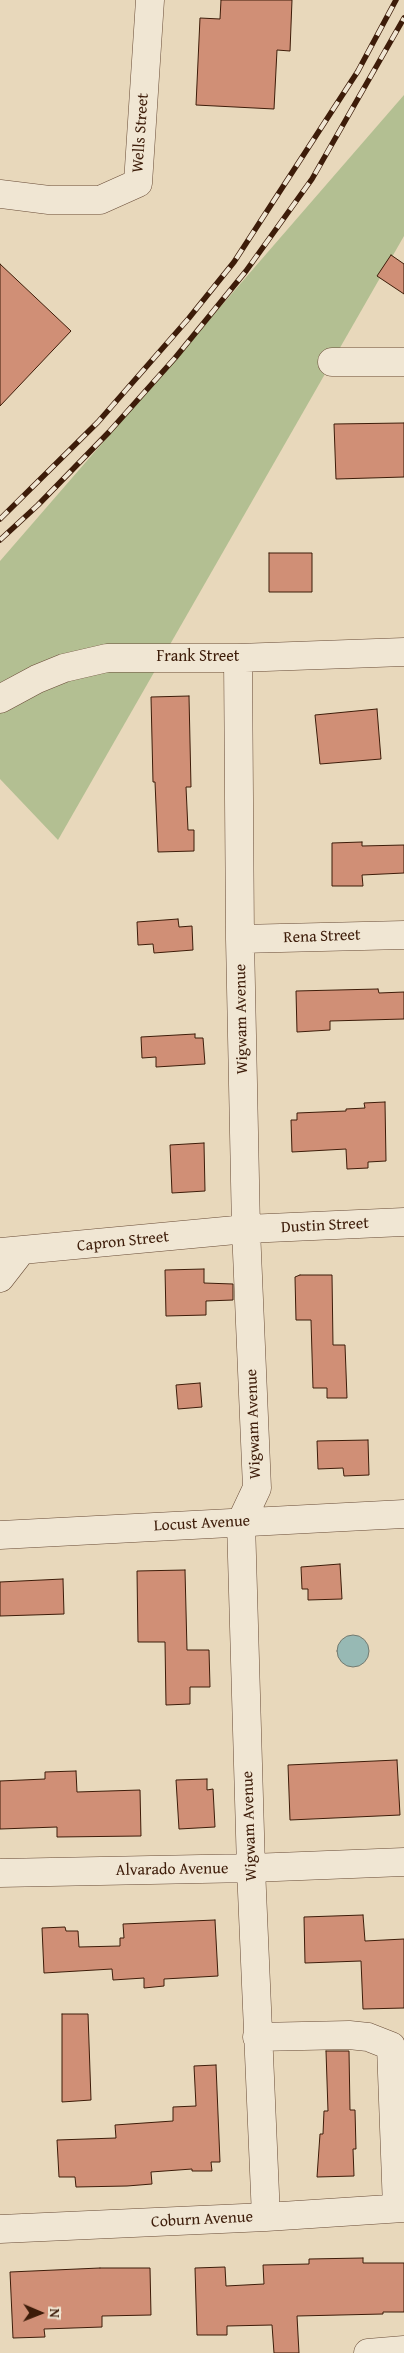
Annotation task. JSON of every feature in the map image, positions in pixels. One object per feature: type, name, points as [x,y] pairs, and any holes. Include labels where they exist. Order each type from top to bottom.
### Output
[{"type":"street","name":"Wells Street","points":[[0,194],[49,200],[100,200],[138,183],[150,0]]},
{"type":"street","points":[[332,362],[404,362]]},
{"type":"street","name":"Frank Street","points":[[0,699],[37,679],[88,661],[120,657],[238,658],[404,652]]},
{"type":"street","name":"Wigwam Avenue","points":[[238,658],[240,939],[246,1229],[256,1488],[241,1522],[257,2037],[266,2217]]},
{"type":"street","name":"Rena Street","points":[[240,939],[404,934]]},
{"type":"street","name":"Dustin Street","points":[[246,1229],[404,1222]]},
{"type":"street","name":"Capron Street","points":[[10,1252],[246,1229]]},
{"type":"street","points":[[0,1278],[10,1252]]},
{"type":"street","name":"Locust Avenue","points":[[0,1535],[404,1514]]},
{"type":"street","name":"Alvarado Avenue","points":[[0,1873],[251,1868],[404,1862]]},
{"type":"street","points":[[257,2037],[349,2035],[368,2038],[391,2046],[400,2208]]},
{"type":"street","name":"Coburn Avenue","points":[[0,2229],[266,2217],[400,2208]]},
{"type":"street","points":[[368,2353],[404,2350]]},
{"type":"green space","points":[[404,95],[404,236],[58,840],[0,779],[0,561]]},
{"type":"water","points":[[353,1635],[364,1640],[369,1651],[364,1662],[353,1667],[342,1662],[337,1651],[342,1640]]},
{"type":"building","points":[[221,0],[292,0],[290,51],[277,50],[274,109],[196,105],[200,18],[220,19]]},
{"type":"building","points":[[391,255],[404,264],[404,294],[377,276]]},
{"type":"building","points":[[0,264],[71,331],[0,406]]},
{"type":"building","points":[[404,423],[404,477],[336,479],[334,424]]},
{"type":"building","points":[[269,553],[312,553],[312,592],[269,592]]},
{"type":"building","points":[[189,696],[191,787],[186,787],[188,830],[194,830],[194,851],[158,852],[155,782],[153,782],[151,697]]},
{"type":"building","points":[[377,709],[381,759],[320,764],[315,715]]},
{"type":"building","points":[[362,842],[362,846],[404,845],[404,873],[362,875],[363,886],[332,886],[332,843]]},
{"type":"building","points":[[178,919],[179,927],[192,926],[193,950],[154,953],[153,944],[138,945],[137,922]]},
{"type":"building","points":[[378,989],[379,993],[404,992],[404,1019],[330,1021],[330,1030],[297,1032],[296,991]]},
{"type":"building","points":[[195,1034],[195,1038],[203,1038],[205,1064],[156,1067],[156,1057],[142,1058],[141,1037]]},
{"type":"building","points":[[385,1102],[386,1161],[368,1162],[368,1168],[347,1169],[346,1149],[292,1152],[291,1120],[297,1120],[297,1113],[346,1111],[346,1109],[365,1108],[364,1103]]},
{"type":"building","points":[[204,1143],[205,1191],[172,1193],[170,1145]]},
{"type":"building","points":[[204,1269],[204,1283],[233,1284],[233,1300],[206,1301],[206,1315],[166,1316],[165,1270]]},
{"type":"building","points":[[300,1275],[332,1275],[333,1345],[345,1345],[347,1398],[327,1398],[327,1388],[313,1388],[311,1320],[296,1320],[295,1277]]},
{"type":"building","points":[[200,1383],[202,1407],[178,1409],[176,1385]]},
{"type":"building","points":[[368,1440],[369,1475],[344,1476],[343,1468],[318,1469],[317,1441]]},
{"type":"building","points":[[340,1564],[342,1599],[308,1600],[308,1589],[302,1589],[301,1567]]},
{"type":"building","points":[[185,1570],[187,1650],[209,1650],[210,1687],[190,1687],[190,1704],[166,1705],[165,1642],[138,1642],[137,1571]]},
{"type":"building","points":[[63,1579],[64,1614],[0,1616],[0,1582]]},
{"type":"building","points":[[397,1760],[400,1815],[290,1820],[288,1765]]},
{"type":"building","points":[[76,1771],[77,1792],[140,1790],[141,1836],[57,1837],[57,1827],[0,1829],[0,1781],[45,1779],[45,1772]]},
{"type":"building","points":[[207,1779],[207,1790],[213,1789],[215,1827],[179,1829],[176,1780]]},
{"type":"building","points":[[363,1915],[365,1941],[404,1939],[404,2008],[363,2009],[361,1961],[305,1963],[304,1917]]},
{"type":"building","points":[[215,1920],[218,1976],[164,1979],[164,1986],[144,1988],[144,1978],[113,1980],[112,1969],[44,1973],[42,1928],[65,1927],[66,1931],[78,1931],[79,1947],[120,1946],[120,1938],[124,1938],[123,1924]]},
{"type":"building","points":[[62,2014],[88,2014],[91,2100],[62,2102]]},
{"type":"building","points":[[326,2051],[349,2051],[350,2110],[355,2110],[356,2149],[353,2149],[354,2176],[317,2177],[320,2134],[323,2134],[324,2111],[328,2111]]},
{"type":"building","points":[[216,2065],[220,2162],[211,2162],[212,2171],[192,2171],[192,2169],[151,2172],[152,2184],[127,2186],[76,2187],[75,2177],[59,2177],[57,2140],[116,2138],[115,2125],[173,2121],[173,2107],[196,2106],[194,2066]]},
{"type":"building","points":[[363,2258],[363,2263],[404,2263],[404,2312],[297,2316],[299,2353],[274,2353],[272,2325],[227,2326],[227,2335],[197,2335],[195,2268],[225,2267],[226,2286],[264,2284],[263,2265],[309,2264],[309,2259]]},
{"type":"building","points":[[150,2268],[151,2315],[102,2316],[102,2327],[44,2329],[45,2337],[13,2338],[10,2272]]},
{"type":"railway","points":[[0,519],[98,422],[189,318],[234,262],[358,71],[396,0]]},
{"type":"railway","points":[[0,540],[38,505],[109,432],[175,358],[246,271],[312,179],[404,18]]}]
